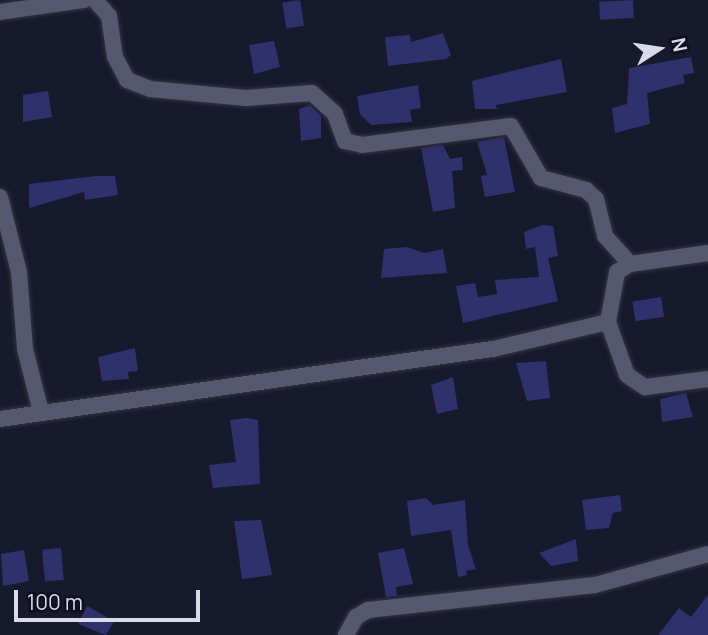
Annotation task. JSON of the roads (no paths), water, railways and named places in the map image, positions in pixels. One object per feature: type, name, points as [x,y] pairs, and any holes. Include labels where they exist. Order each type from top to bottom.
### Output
[{"type":"street","points":[[0,12],[83,0]]},
{"type":"street","points":[[95,0],[108,16],[115,57],[127,80],[150,89],[246,98],[312,93],[335,114],[345,141],[362,145],[511,126],[541,178],[586,190],[596,199],[605,236],[630,264]]},
{"type":"street","points":[[0,197],[19,272],[25,349],[41,412]]},
{"type":"street","points":[[708,253],[630,264],[612,283],[608,321],[627,375],[645,387],[708,379]]},
{"type":"street","points":[[0,419],[493,349],[608,321]]},
{"type":"street","points":[[346,635],[356,617],[368,610],[595,584],[708,554]]}]
